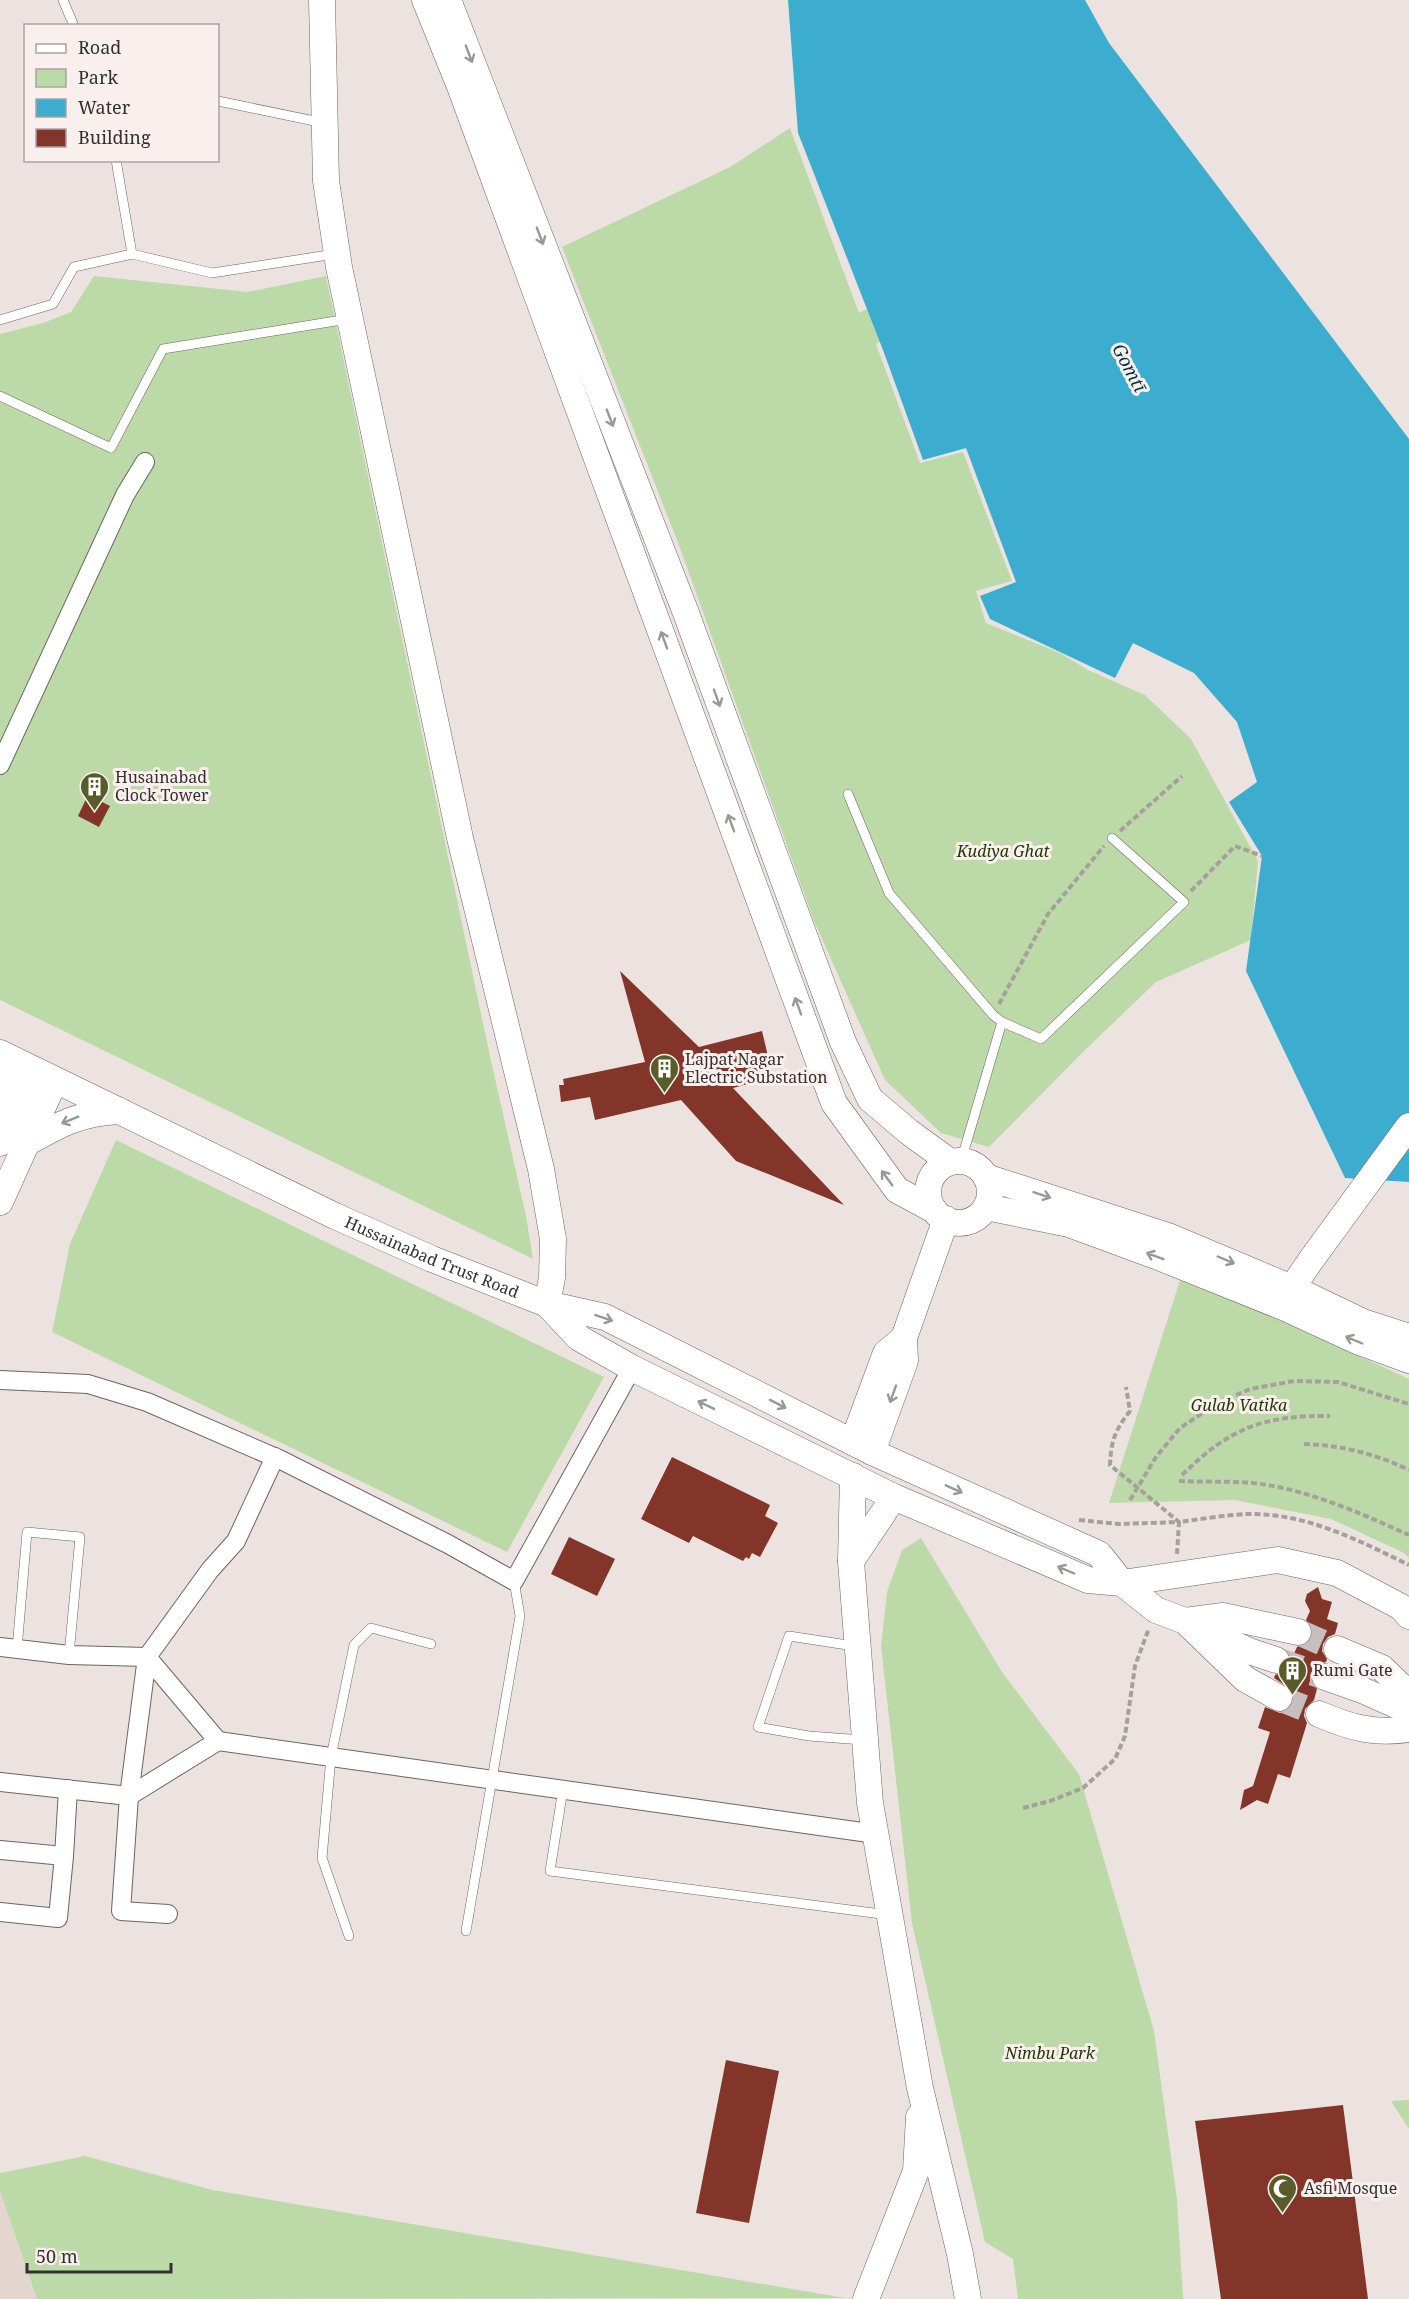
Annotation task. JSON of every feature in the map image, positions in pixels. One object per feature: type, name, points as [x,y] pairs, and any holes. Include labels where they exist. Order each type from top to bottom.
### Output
[{"type":"street","points":[[322,0],[326,181],[337,254],[460,838],[541,1169],[553,1239],[552,1278],[547,1304],[605,1317],[863,1447],[1099,1554],[1122,1583],[1156,1610],[1249,1651],[1276,1660]]},
{"type":"street","points":[[425,0],[465,100],[834,1103],[897,1190],[940,1215],[960,1222],[980,1215],[990,1197],[990,1187],[986,1177],[980,1168],[971,1163],[956,1162],[942,1166],[930,1182],[928,1192],[930,1202],[940,1215]]},
{"type":"street","points":[[448,0],[686,613],[843,1042],[870,1099],[909,1132],[956,1162]]},
{"type":"street","points":[[0,765],[125,495],[145,462]]},
{"type":"street","name":"Hussainabad Trust Road","points":[[0,1053],[335,1216],[432,1259],[547,1304],[579,1338],[632,1368],[894,1497],[1088,1580],[1122,1583],[1278,1560],[1337,1573],[1401,1607],[1409,1616]]},
{"type":"street","points":[[0,1059],[8,1077],[10,1140],[0,1202]]},
{"type":"street","points":[[10,1140],[46,1076]]},
{"type":"street","points":[[10,1140],[95,1112],[120,1111]]},
{"type":"street","points":[[1288,1298],[1311,1260],[1409,1126]]},
{"type":"street","points":[[986,1177],[1168,1236],[1288,1298],[1357,1341],[1409,1360]]},
{"type":"street","points":[[986,1207],[1069,1224],[1156,1256],[1409,1337]]},
{"type":"street","points":[[863,1447],[905,1361],[904,1338],[940,1215]]},
{"type":"street","points":[[0,1380],[88,1384],[147,1402],[275,1457],[448,1544],[514,1581],[632,1368]]},
{"type":"street","points":[[168,1914],[121,1911],[129,1796],[147,1657],[210,1570],[236,1541],[275,1457]]},
{"type":"street","points":[[853,1476],[851,1561],[870,1803],[920,2088],[960,2254],[968,2299]]},
{"type":"street","points":[[851,1561],[894,1497]]},
{"type":"street","points":[[1185,1621],[1223,1616],[1298,1632]]},
{"type":"street","points":[[1185,1621],[1245,1679],[1279,1698]]},
{"type":"street","points":[[8,1648],[69,1655],[147,1657],[218,1741]]},
{"type":"street","points":[[1336,1649],[1382,1668],[1409,1694]]},
{"type":"street","points":[[1325,1677],[1409,1710]]},
{"type":"street","points":[[1319,1714],[1348,1727],[1388,1732],[1409,1729]]},
{"type":"street","points":[[0,1782],[129,1796],[218,1741],[876,1834]]},
{"type":"street","points":[[0,1912],[58,1917],[68,1790]]},
{"type":"street","points":[[0,1850],[64,1856]]},
{"type":"street","points":[[866,2299],[916,2171],[920,2088]]},
{"type":"lane","points":[[63,0],[73,24]]},
{"type":"lane","points":[[219,101],[325,124]]},
{"type":"lane","points":[[116,162],[132,254]]},
{"type":"lane","points":[[0,320],[53,304],[74,267],[132,254],[212,273],[337,254]]},
{"type":"lane","points":[[0,396],[111,448],[163,349],[350,319]]},
{"type":"lane","points":[[848,794],[889,893],[993,1015],[1002,1022],[1041,1039],[1184,902],[1112,838]]},
{"type":"lane","points":[[956,1162],[1002,1022]]},
{"type":"lane","points":[[8,1648],[27,1532],[80,1537],[69,1655]]},
{"type":"lane","points":[[466,1931],[520,1616],[514,1581]]},
{"type":"lane","points":[[349,1936],[322,1858],[331,1757],[354,1645],[371,1628],[431,1644]]},
{"type":"lane","points":[[858,1646],[789,1636],[758,1727],[808,1736],[865,1740]]},
{"type":"lane","points":[[563,1790],[550,1871],[891,1915]]},
{"type":"path","points":[[993,1015],[1048,914],[1112,838],[1182,776]]},
{"type":"path","points":[[1182,900],[1235,846],[1262,856]]},
{"type":"path","points":[[1130,1500],[1156,1457],[1180,1428],[1216,1404],[1250,1389],[1294,1381],[1338,1382],[1409,1404]]},
{"type":"path","points":[[1126,1388],[1130,1411],[1118,1426],[1111,1446],[1110,1465],[1179,1522]]},
{"type":"path","points":[[1182,1475],[1206,1452],[1252,1425],[1280,1417],[1330,1416]]},
{"type":"path","points":[[1304,1444],[1329,1445],[1356,1450],[1409,1470]]},
{"type":"path","points":[[1179,1481],[1254,1484],[1311,1496],[1409,1534]]},
{"type":"path","points":[[1080,1520],[1119,1524],[1179,1522],[1248,1514],[1279,1516],[1322,1525],[1409,1565]]},
{"type":"path","points":[[1023,1808],[1050,1801],[1083,1788],[1115,1759],[1125,1736],[1135,1666],[1156,1610]]},
{"type":"shaded area","points":[[0,2191],[37,2299],[0,2299]]},
{"type":"green space","name":"Kudiya Ghat","points":[[790,128],[859,313],[885,299],[899,330],[876,344],[920,463],[963,452],[1012,581],[976,591],[986,623],[1060,653],[1088,670],[1145,695],[1191,739],[1258,861],[1251,940],[1156,982],[989,1147],[941,1133],[885,1080],[814,921],[677,540],[562,247],[730,167]]},
{"type":"green space","points":[[94,276],[248,292],[326,276],[489,1052],[526,1216],[533,1259],[0,1000],[0,334],[43,323],[71,312]]},
{"type":"green space","points":[[116,1140],[604,1377],[507,1552],[52,1332],[70,1244]]},
{"type":"green space","name":"Gulab Vatika","points":[[1182,1274],[1409,1379],[1409,1557],[1331,1519],[1235,1500],[1109,1503]]},
{"type":"green space","name":"Nimbu Park","points":[[921,1538],[1002,1672],[1079,1774],[1154,2031],[1177,2200],[1183,2299],[1018,2299],[1013,2259],[985,2242],[912,1923],[881,1646],[887,1592],[902,1550]]},
{"type":"green space","points":[[1409,2100],[1409,2129],[1391,2101]]},
{"type":"green space","points":[[85,2156],[213,2190],[845,2298],[37,2299],[0,2191],[0,2173]]},
{"type":"water","name":"Gomtī","points":[[788,0],[1085,0],[1109,43],[1409,439],[1409,1182],[1345,1178],[1246,971],[1262,856],[1229,802],[1257,782],[1237,722],[1194,673],[1133,643],[1115,678],[990,619],[980,596],[1016,582],[966,448],[923,460],[883,350],[798,133]]},
{"type":"building","name":"Husainabad Clock Tower","points":[[88,795],[110,806],[99,827],[78,816]]},
{"type":"building","name":"Lajpat Nagar Electric Substation","points":[[620,971],[699,1047],[762,1031],[773,1077],[733,1088],[844,1205],[736,1161],[681,1100],[595,1120],[590,1097],[561,1102],[559,1085],[564,1085],[563,1079],[645,1062]]},
{"type":"building","points":[[672,1457],[770,1505],[765,1516],[778,1523],[760,1557],[752,1553],[749,1559],[746,1557],[743,1561],[693,1536],[689,1543],[641,1519]]},
{"type":"building","points":[[569,1537],[615,1559],[597,1596],[551,1574]]},
{"type":"building","name":"Rumi Gate","points":[[1318,1587],[1322,1599],[1332,1602],[1327,1619],[1338,1623],[1335,1634],[1328,1637],[1323,1644],[1322,1651],[1327,1659],[1326,1662],[1316,1665],[1311,1673],[1310,1680],[1317,1689],[1314,1700],[1305,1709],[1304,1716],[1307,1723],[1290,1778],[1278,1774],[1268,1804],[1257,1800],[1240,1810],[1244,1790],[1253,1786],[1270,1732],[1258,1728],[1265,1707],[1280,1713],[1287,1711],[1292,1705],[1294,1697],[1292,1690],[1274,1678],[1275,1675],[1286,1671],[1297,1647],[1309,1642],[1312,1636],[1312,1627],[1306,1620],[1310,1611],[1305,1601],[1307,1594]]},
{"type":"building","points":[[726,2060],[779,2071],[749,2223],[696,2213]]},
{"type":"building","name":"Asfi Mosque","points":[[1343,2105],[1368,2299],[1221,2299],[1195,2121]]},
{"type":"tunnel","points":[[1298,1632],[1337,1649]]},
{"type":"tunnel","points":[[1276,1660],[1325,1677]]},
{"type":"tunnel","points":[[1279,1698],[1319,1714]]},
{"type":"place","name":"Husainabad Clock Tower","points":[[94,812]]},
{"type":"place","name":"Lajpat Nagar Electric Substation","points":[[664,1094]]},
{"type":"place","name":"Rumi Gate","points":[[1292,1696]]},
{"type":"place","name":"Asfi Mosque","points":[[1283,2214]]}]
